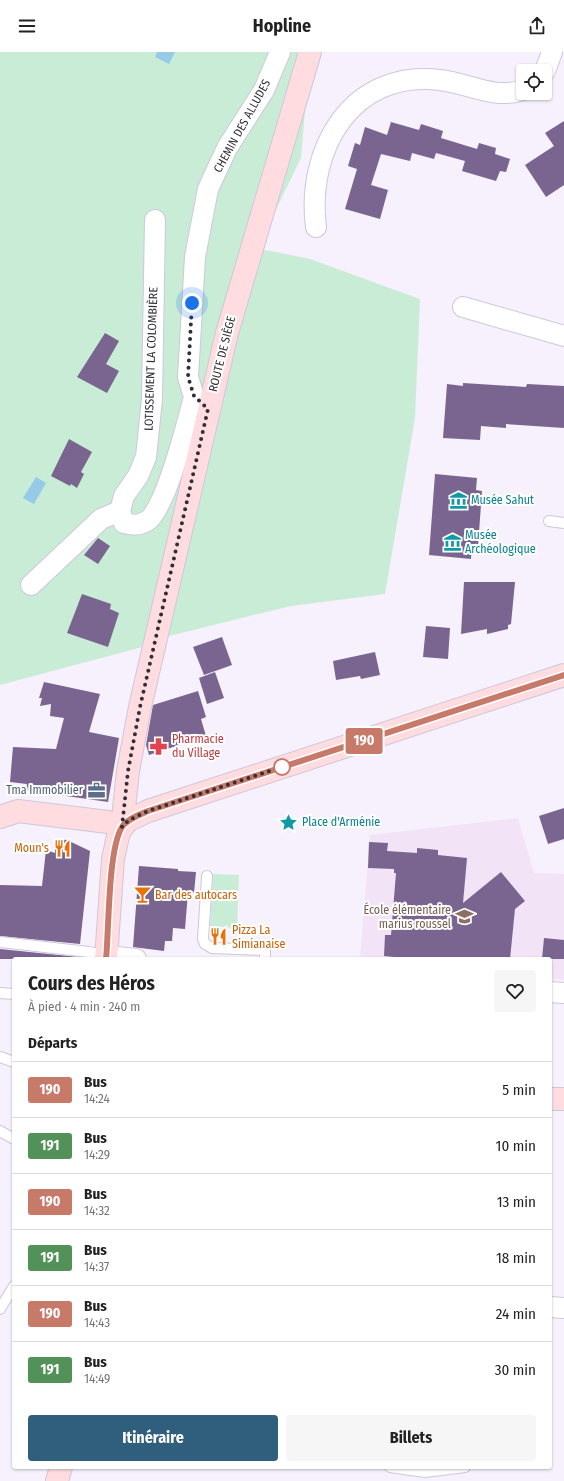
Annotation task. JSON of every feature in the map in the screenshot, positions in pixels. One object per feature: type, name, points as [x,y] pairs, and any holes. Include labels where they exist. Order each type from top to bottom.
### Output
[{"type":"street","name":"CHEMIN DES ALLUDES","points":[[201,403],[188,377],[195,257],[208,188],[227,148],[264,90],[280,52]]},
{"type":"street","name":"ROUTE DE SIÈGE","points":[[107,957],[113,859],[118,836],[122,827],[128,771],[201,403],[227,333],[310,52]]},
{"type":"street","points":[[548,64],[552,52]]},
{"type":"street","points":[[316,227],[315,195],[318,173],[324,150],[333,131],[345,115],[358,102],[374,91],[391,83],[410,80],[440,80],[495,93],[511,94],[516,92]]},
{"type":"street","name":"LOTISSEMENT LA COLOMBIÈRE","points":[[120,511],[124,496],[138,476],[146,457],[152,399],[155,220]]},
{"type":"street","points":[[464,307],[564,336]]},
{"type":"street","points":[[31,585],[100,519],[120,511],[124,523],[135,526],[148,521],[162,499],[201,403]]},
{"type":"street","points":[[0,817],[18,811],[108,822],[122,827],[129,820],[148,811],[564,675]]},
{"type":"street","points":[[552,992],[564,993]]},
{"type":"street","points":[[552,1099],[564,1099]]},
{"type":"street","points":[[552,1307],[564,1308]]},
{"type":"street","points":[[57,1481],[60,1469]]},
{"type":"lane","points":[[549,521],[564,523]]},
{"type":"lane","points":[[207,876],[203,939],[205,944],[212,948],[265,950],[265,957]]},
{"type":"lane","points":[[0,942],[89,952],[104,957]]},
{"type":"lane","points":[[0,993],[12,994]]},
{"type":"lane","points":[[0,1057],[12,1061]]},
{"type":"lane","points":[[0,1131],[12,1137]]},
{"type":"lane","points":[[0,1308],[12,1289]]},
{"type":"lane","points":[[404,1469],[425,1472],[449,1469]]},
{"type":"shaded area","name":"École élémentaire marius roussel","points":[[518,818],[534,873],[564,874],[564,980],[552,979],[552,957],[360,957],[370,835]]},
{"type":"green space","points":[[0,52],[310,52],[301,158],[224,317],[146,646],[0,685]]},
{"type":"green space","points":[[261,249],[310,259],[420,299],[415,418],[385,594],[291,606],[165,637],[196,485]]},
{"type":"green space","points":[[213,874],[239,875],[237,928],[210,926]]},
{"type":"water","points":[[157,52],[175,52],[169,64],[155,57]]},
{"type":"water","points":[[36,477],[46,483],[34,504],[23,498]]},
{"type":"building","points":[[564,121],[564,185],[546,197],[525,165],[554,146],[545,133]]},
{"type":"building","points":[[391,122],[419,130],[421,124],[443,131],[441,138],[477,149],[479,143],[496,148],[495,154],[510,159],[506,172],[500,171],[496,181],[462,171],[465,161],[436,153],[434,159],[412,153],[410,161],[381,154],[371,185],[388,190],[380,219],[345,209],[357,169],[348,166],[355,143],[360,145],[365,127],[387,135]]},
{"type":"building","points":[[105,333],[119,341],[106,364],[119,371],[107,393],[77,377]]},
{"type":"building","points":[[463,383],[526,387],[527,384],[564,386],[564,428],[506,424],[506,428],[481,426],[480,440],[443,438],[447,384],[463,386]]},
{"type":"building","points":[[69,439],[92,452],[81,472],[84,474],[77,488],[51,476]]},
{"type":"building","points":[[435,474],[477,478],[476,490],[482,491],[478,546],[472,545],[471,559],[429,555]]},
{"type":"building","points":[[98,538],[110,546],[98,564],[84,555]]},
{"type":"building","points":[[464,582],[515,582],[511,624],[508,625],[508,629],[487,634],[487,629],[461,634]]},
{"type":"building","points":[[82,594],[111,604],[110,609],[119,613],[108,647],[67,633]]},
{"type":"building","points":[[426,626],[450,628],[448,659],[423,657]]},
{"type":"building","points":[[222,637],[232,665],[204,675],[193,647]]},
{"type":"building","points":[[375,652],[380,675],[361,679],[360,676],[336,680],[333,661]]},
{"type":"building","points":[[215,672],[224,698],[207,704],[199,678]]},
{"type":"building","points":[[44,682],[100,694],[89,732],[119,738],[108,802],[39,792],[26,789],[27,784],[10,782],[13,747],[56,749],[64,718],[50,716],[51,704],[40,706],[42,698],[39,698]]},
{"type":"building","points":[[198,691],[206,717],[201,719],[206,736],[149,755],[146,745],[153,705]]},
{"type":"building","points":[[564,808],[564,839],[548,844],[539,816]]},
{"type":"building","points":[[56,839],[67,840],[90,851],[80,944],[0,936],[0,885],[42,886],[46,850],[55,853]]},
{"type":"building","points":[[369,842],[388,843],[387,851],[417,853],[417,848],[438,850],[438,855],[467,858],[463,903],[501,872],[525,901],[515,909],[510,957],[384,956],[385,935],[391,935],[396,873],[394,873],[394,869],[368,868]]},
{"type":"building","points":[[139,866],[196,872],[194,893],[188,892],[185,929],[173,928],[172,941],[165,941],[164,951],[133,947]]},
{"type":"building","points":[[544,938],[564,940],[564,959],[542,957]]},
{"type":"building","points":[[0,949],[78,957],[12,957],[12,959],[0,959]]},
{"type":"bus line","name":"190","points":[[106,957],[115,846],[122,827],[129,820],[148,811],[564,675]]},
{"type":"place","name":"Musée Sahut","points":[[458,500]]},
{"type":"place","name":"Musée Archéologique","points":[[452,542]]},
{"type":"place","name":"Pharmacie du Village","points":[[159,746]]},
{"type":"place","name":"Tma Immobilier","points":[[96,790]]},
{"type":"place","name":"Place d'Arménie","points":[[289,822]]},
{"type":"place","name":"Moun's","points":[[62,848]]},
{"type":"place","name":"Bar des autocars","points":[[142,895]]},
{"type":"place","name":"École élémentaire marius roussel","points":[[464,917]]},
{"type":"place","name":"Pizza La Simianaise","points":[[219,937]]},
{"type":"route","points":[[192,303],[188,377],[194,396],[208,409],[140,707],[128,771],[122,827],[129,820],[148,811],[282,767]]}]
